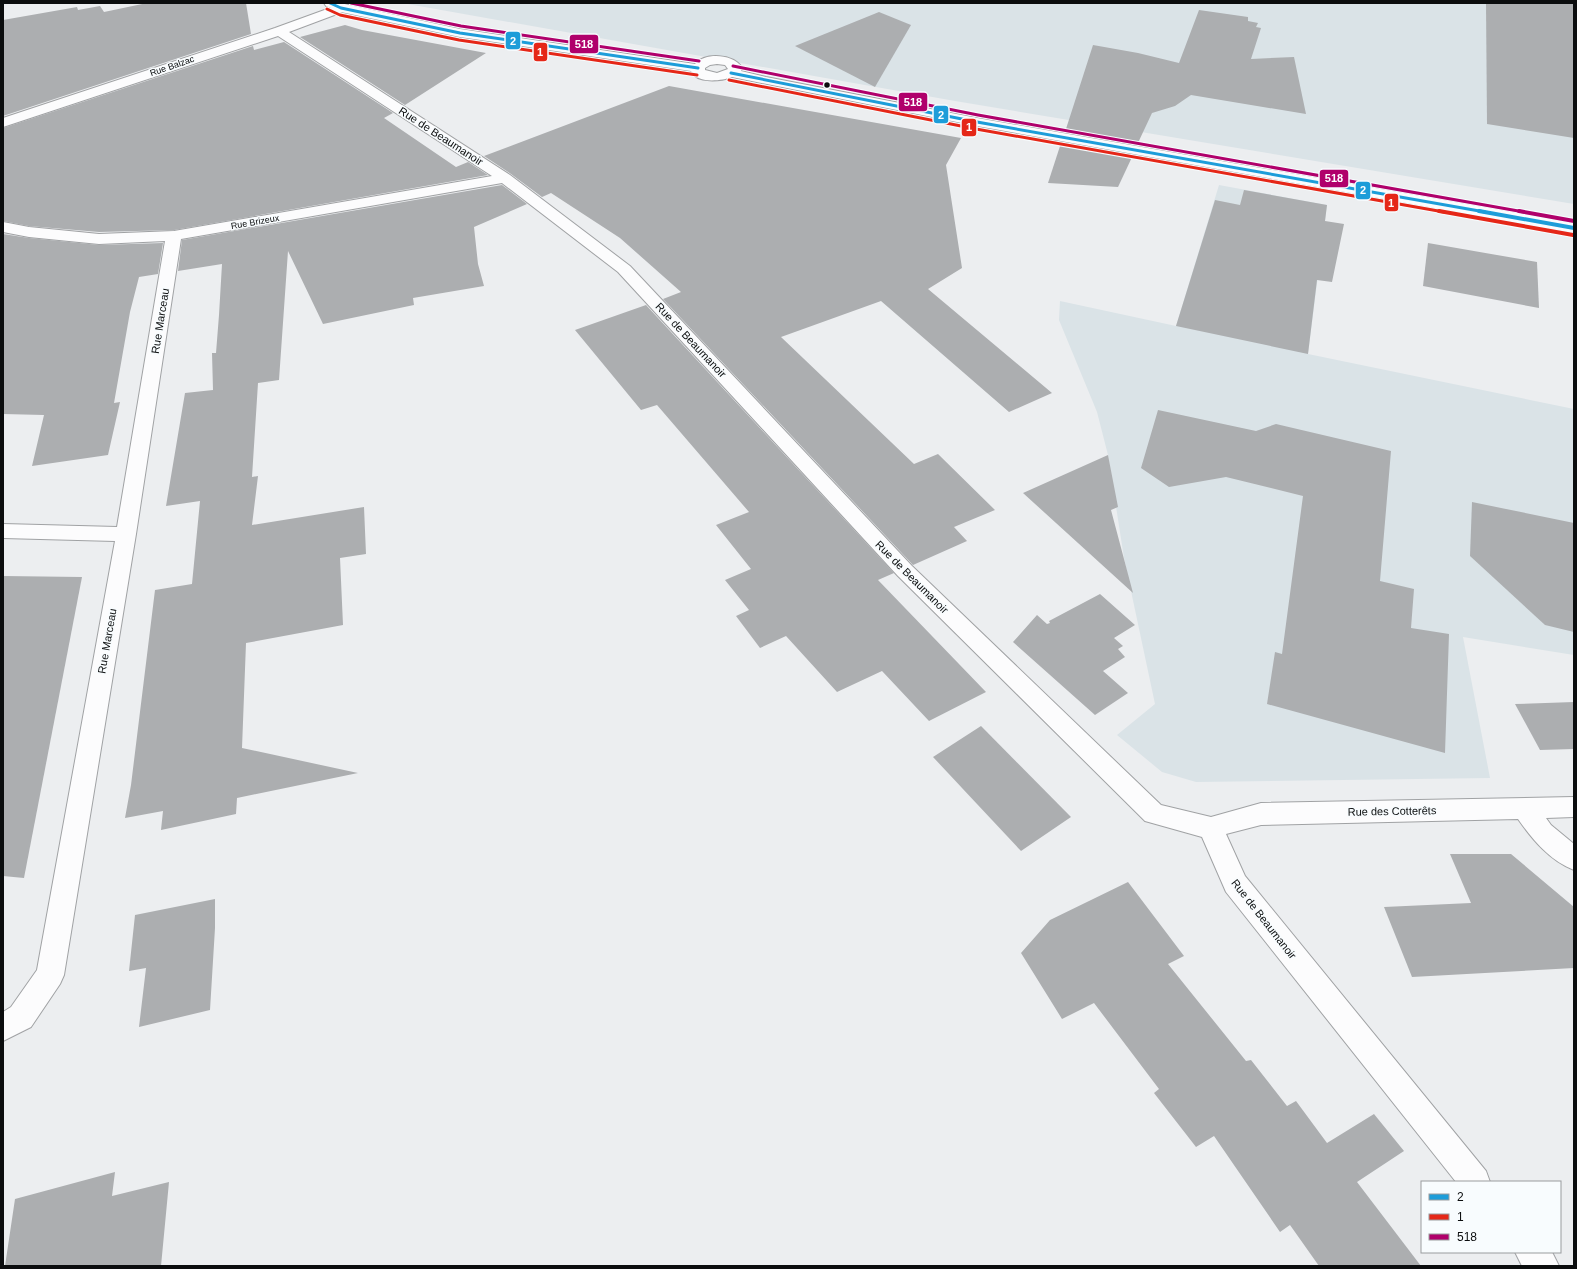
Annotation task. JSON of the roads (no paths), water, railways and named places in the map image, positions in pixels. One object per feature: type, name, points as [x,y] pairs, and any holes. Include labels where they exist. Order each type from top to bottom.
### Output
[{"type":"street","name":"Rue Balzac","points":[[3,123],[279,31],[336,6]]},
{"type":"street","points":[[336,6],[460,33],[698,68],[698,72],[710,76],[725,76],[731,73],[790,86],[1072,139],[1574,228]]},
{"type":"street","name":"Rue de Beaumanoir","points":[[279,31],[505,178],[624,269],[905,571],[1154,814],[1211,828],[1235,884],[1474,1181]]},
{"type":"street","name":"Rue Brizeux","points":[[3,227],[29,232],[99,239],[174,236],[505,178]]},
{"type":"street","name":"Rue Marceau","points":[[3,1027],[21,1017],[50,975],[126,534],[174,236]]},
{"type":"street","points":[[3,531],[126,534]]},
{"type":"street","name":"Rue des Cotterêts","points":[[1211,828],[1261,814],[1574,807]]},
{"type":"street","points":[[1524,808],[1542,833],[1574,859]]},
{"type":"street","points":[[1532,1253],[1543,1266]]}]
